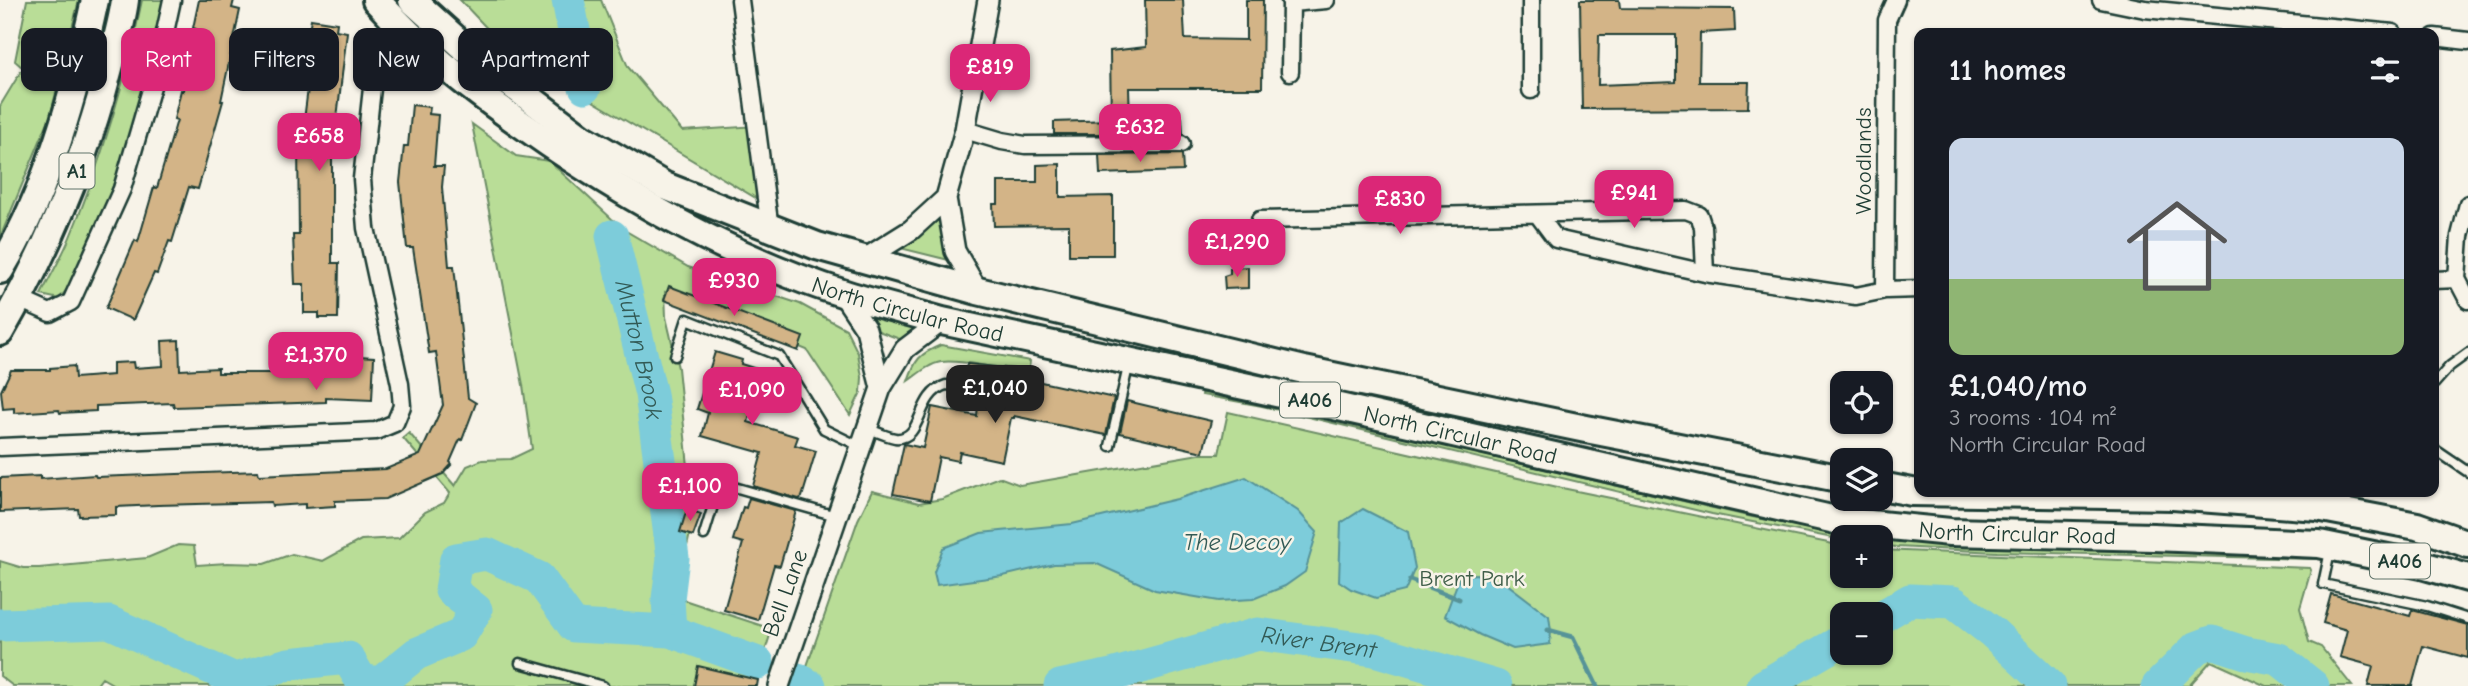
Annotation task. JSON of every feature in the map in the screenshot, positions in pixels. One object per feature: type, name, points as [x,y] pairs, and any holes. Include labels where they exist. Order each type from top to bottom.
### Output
[{"type":"highway","name":"A1","points":[[0,270],[11,252],[54,154],[95,0]]},
{"type":"highway","name":"A1","points":[[0,332],[56,223],[82,160],[100,104],[125,0]]},
{"type":"highway","name":"North Circular Road","points":[[376,0],[394,20],[466,85],[554,147],[671,220],[842,293],[942,321],[1840,521],[1950,532],[2233,540],[2331,546],[2422,565],[2468,578]]},
{"type":"highway","name":"North Circular Road","points":[[412,0],[473,55],[581,137],[665,186],[770,229],[863,260],[978,291],[1304,370],[1830,476]]},
{"type":"highway","name":"North Circular Road","points":[[1893,488],[1914,492]]},
{"type":"highway","name":"North Circular Road","points":[[2186,497],[2317,507],[2417,526],[2468,544]]},
{"type":"street","points":[[19,299],[50,313],[71,303],[121,189],[157,69],[172,0]]},
{"type":"street","points":[[740,0],[770,229]]},
{"type":"street","points":[[978,291],[955,251],[946,198],[965,130],[988,0]]},
{"type":"street","points":[[1290,72],[1290,1],[1326,0]]},
{"type":"street","points":[[1531,0],[1531,90]]},
{"type":"street","name":"Woodlands","points":[[1885,290],[1887,20],[1896,0]]},
{"type":"street","points":[[2101,0],[2145,9],[2341,28]]},
{"type":"street","points":[[0,447],[376,431],[395,423],[402,406],[400,384],[366,228],[362,179],[376,52],[394,20]]},
{"type":"street","points":[[2439,38],[2468,41]]},
{"type":"street","points":[[965,130],[1026,145],[1181,145]]},
{"type":"street","points":[[863,260],[911,230],[946,198]]},
{"type":"street","points":[[2468,204],[2460,236],[2457,279],[2468,300]]},
{"type":"street","points":[[1260,220],[1686,210],[1699,215],[1703,228],[1705,273]]},
{"type":"street","points":[[1538,215],[1556,239],[1705,273],[1856,296],[1885,290],[1914,289]]},
{"type":"street","points":[[2439,280],[2457,279]]},
{"type":"street","points":[[842,293],[866,330],[881,388]]},
{"type":"street","name":"Bell Lane","points":[[779,686],[881,388],[905,349],[942,321]]},
{"type":"lane","points":[[675,356],[687,319],[779,356],[824,429],[864,437],[895,438],[908,435],[918,423],[927,399],[938,388],[946,385],[1017,393]]},
{"type":"lane","points":[[2439,378],[2468,353]]},
{"type":"lane","points":[[1110,446],[1129,361]]},
{"type":"lane","points":[[2439,452],[2468,472]]},
{"type":"lane","points":[[704,535],[720,483],[838,516]]},
{"type":"lane","points":[[2331,546],[2323,584],[2427,606],[2468,619]]},
{"type":"lane","points":[[520,663],[603,686]]},
{"type":"green space","points":[[27,0],[79,0],[72,28],[21,28]]},
{"type":"green space","points":[[142,0],[165,0],[158,28],[136,28]]},
{"type":"green space","points":[[460,0],[601,0],[612,28],[487,28]]},
{"type":"green space","points":[[21,30],[21,66],[15,61]]},
{"type":"green space","points":[[613,30],[628,67],[682,131],[757,126],[766,204],[576,91],[613,91]]},
{"type":"green space","points":[[21,71],[21,91],[56,91],[50,117],[0,238],[0,106]]},
{"type":"green space","points":[[121,89],[142,91],[114,184],[77,273],[59,299],[41,295],[67,244],[102,151]]},
{"type":"green space","points":[[472,124],[516,156],[549,161],[626,231],[688,267],[800,304],[846,329],[858,353],[862,377],[861,392],[850,415],[807,350],[665,292],[666,317],[678,368],[689,476],[689,538],[675,597],[772,629],[754,686],[116,686],[102,678],[96,686],[13,686],[0,676],[0,561],[23,568],[39,568],[147,558],[178,545],[194,546],[197,565],[264,564],[292,554],[323,561],[361,540],[399,538],[425,512],[444,503],[450,493],[403,438],[409,433],[455,486],[467,466],[482,460],[511,459],[532,449],[523,385]]},
{"type":"green space","points":[[936,218],[941,219],[953,261],[900,248],[899,245]]},
{"type":"green space","points":[[875,317],[913,327],[916,331],[905,341],[873,329],[871,321]]},
{"type":"green space","points":[[941,345],[1030,361],[1028,375],[950,361],[932,365],[908,381],[919,358]]},
{"type":"green space","points":[[1203,390],[1748,516],[1830,531],[1830,537],[1712,514],[1262,406],[1202,395]]},
{"type":"green space","name":"Brent Park","points":[[1228,412],[1562,488],[1830,543],[1830,588],[1893,588],[1893,551],[2310,568],[2300,608],[2309,642],[2321,647],[2352,686],[2266,686],[2211,661],[2189,686],[800,686],[858,520],[872,491],[919,503],[942,499],[999,477],[1020,485],[1199,454],[1219,454]]},
{"type":"green space","points":[[1893,539],[1990,547],[2263,554],[2317,559],[1997,552],[1893,547]]},
{"type":"water","name":"The Decoy","points":[[1246,477],[1298,511],[1317,532],[1305,572],[1285,586],[1253,599],[1219,601],[1155,590],[1095,563],[1054,564],[1003,576],[937,585],[934,572],[943,548],[981,533],[1072,524],[1177,499]]},
{"type":"water","points":[[1363,509],[1408,532],[1415,568],[1405,591],[1376,598],[1351,589],[1339,581],[1341,523]]},
{"type":"water","points":[[1476,574],[1507,584],[1549,616],[1550,644],[1513,649],[1445,616],[1460,576]]},
{"type":"building","points":[[199,0],[234,0],[232,8],[240,10],[236,28],[229,28],[229,63],[223,101],[198,189],[189,187],[172,242],[169,241],[157,274],[154,273],[133,320],[106,308],[135,240],[138,242],[154,187],[157,188],[177,120],[174,119],[181,91],[215,91],[215,28],[193,28]]},
{"type":"building","points":[[1145,0],[1183,0],[1185,39],[1246,40],[1246,0],[1263,0],[1262,88],[1129,88],[1130,119],[1182,118],[1183,134],[1054,134],[1054,122],[1111,120],[1110,51],[1146,47]]},
{"type":"building","points":[[1580,0],[1619,0],[1620,8],[1734,9],[1735,31],[1700,33],[1699,82],[1749,82],[1748,108],[1582,109]],"holes":[[[1599,35],[1676,35],[1676,82],[1598,85]]]},
{"type":"building","points":[[311,19],[337,23],[336,28],[309,28]]},
{"type":"building","points":[[339,31],[347,32],[334,144],[332,143],[332,263],[339,263],[338,318],[319,318],[319,313],[304,313],[304,284],[295,284],[293,235],[299,235],[298,144],[301,144],[308,91],[339,91]]},
{"type":"building","points":[[412,105],[430,107],[429,114],[438,115],[434,166],[444,166],[442,187],[449,266],[454,266],[468,398],[476,403],[462,440],[460,439],[450,462],[452,464],[443,474],[385,499],[335,501],[335,506],[272,506],[271,502],[158,505],[116,507],[116,515],[79,516],[78,509],[0,512],[0,478],[258,471],[259,475],[386,469],[420,455],[443,405],[436,352],[429,353],[413,248],[407,248],[400,182],[404,146],[408,146]]},
{"type":"building","points":[[1182,154],[1183,171],[1100,174],[1099,155]]},
{"type":"building","points":[[1060,164],[1060,197],[1113,196],[1113,255],[1069,255],[1069,225],[994,226],[993,204],[998,204],[998,182],[1037,182],[1037,165]]},
{"type":"building","points":[[1248,267],[1248,288],[1225,289],[1224,276],[1230,274],[1230,268]]},
{"type":"building","points":[[669,286],[803,337],[798,351],[664,300]]},
{"type":"building","points":[[179,340],[180,370],[218,368],[218,373],[326,373],[326,354],[374,357],[372,400],[326,398],[326,402],[174,407],[173,403],[96,406],[96,411],[60,413],[59,410],[14,413],[14,408],[3,409],[1,391],[11,370],[50,370],[74,366],[75,378],[113,375],[113,363],[133,362],[134,368],[163,366],[162,341]]},
{"type":"building","points":[[715,352],[742,360],[741,364],[763,371],[748,422],[798,437],[795,445],[816,451],[802,497],[799,499],[753,486],[762,453],[702,436],[708,413],[697,409]]},
{"type":"building","points":[[967,364],[1026,370],[1023,378],[1114,398],[1106,435],[1014,416],[1011,418],[1002,461],[960,452],[958,461],[939,457],[930,501],[893,494],[904,444],[923,448],[932,407],[977,416],[979,395],[1016,400],[1023,396],[1023,391],[1018,387],[964,378]]},
{"type":"building","points":[[1127,401],[1211,421],[1203,452],[1120,433]]},
{"type":"building","points":[[749,498],[796,511],[780,566],[774,565],[758,620],[724,610],[743,543],[733,540],[743,507],[746,508]]},
{"type":"building","points":[[687,509],[701,514],[693,536],[680,532]]},
{"type":"building","points":[[2331,594],[2410,616],[2412,610],[2468,625],[2468,658],[2423,646],[2412,686],[2368,686],[2373,666],[2340,657],[2347,630],[2323,623]]},
{"type":"building","points":[[698,666],[758,680],[757,686],[694,686]]},
{"type":"waterway","name":"Mutton Brook","points":[[568,0],[573,28]]},
{"type":"waterway","name":"Mutton Brook","points":[[612,236],[651,394],[673,558],[668,599],[670,631]]},
{"type":"waterway","points":[[0,625],[109,622],[235,679],[289,664],[348,658],[361,680],[380,683],[416,654],[461,635],[476,610],[451,590],[456,559],[487,554],[539,578],[574,626],[670,631],[758,663]]},
{"type":"waterway","points":[[1410,580],[1459,599]]},
{"type":"waterway","name":"River Brent","points":[[1893,610],[1910,600],[1953,602],[1992,632],[2050,686]]},
{"type":"waterway","points":[[1548,630],[1573,637],[1597,686]]},
{"type":"waterway","name":"River Brent","points":[[1060,686],[1112,675],[1258,634],[1374,650],[1496,686]]},
{"type":"waterway","name":"River Brent","points":[[2158,686],[2196,648],[2212,642],[2246,653],[2279,659],[2313,686]]},
{"type":"waterway","name":"River Brent","points":[[1763,686],[1830,647]]},
{"type":"waterway","name":"River Brent","points":[[798,679],[810,686]]}]
